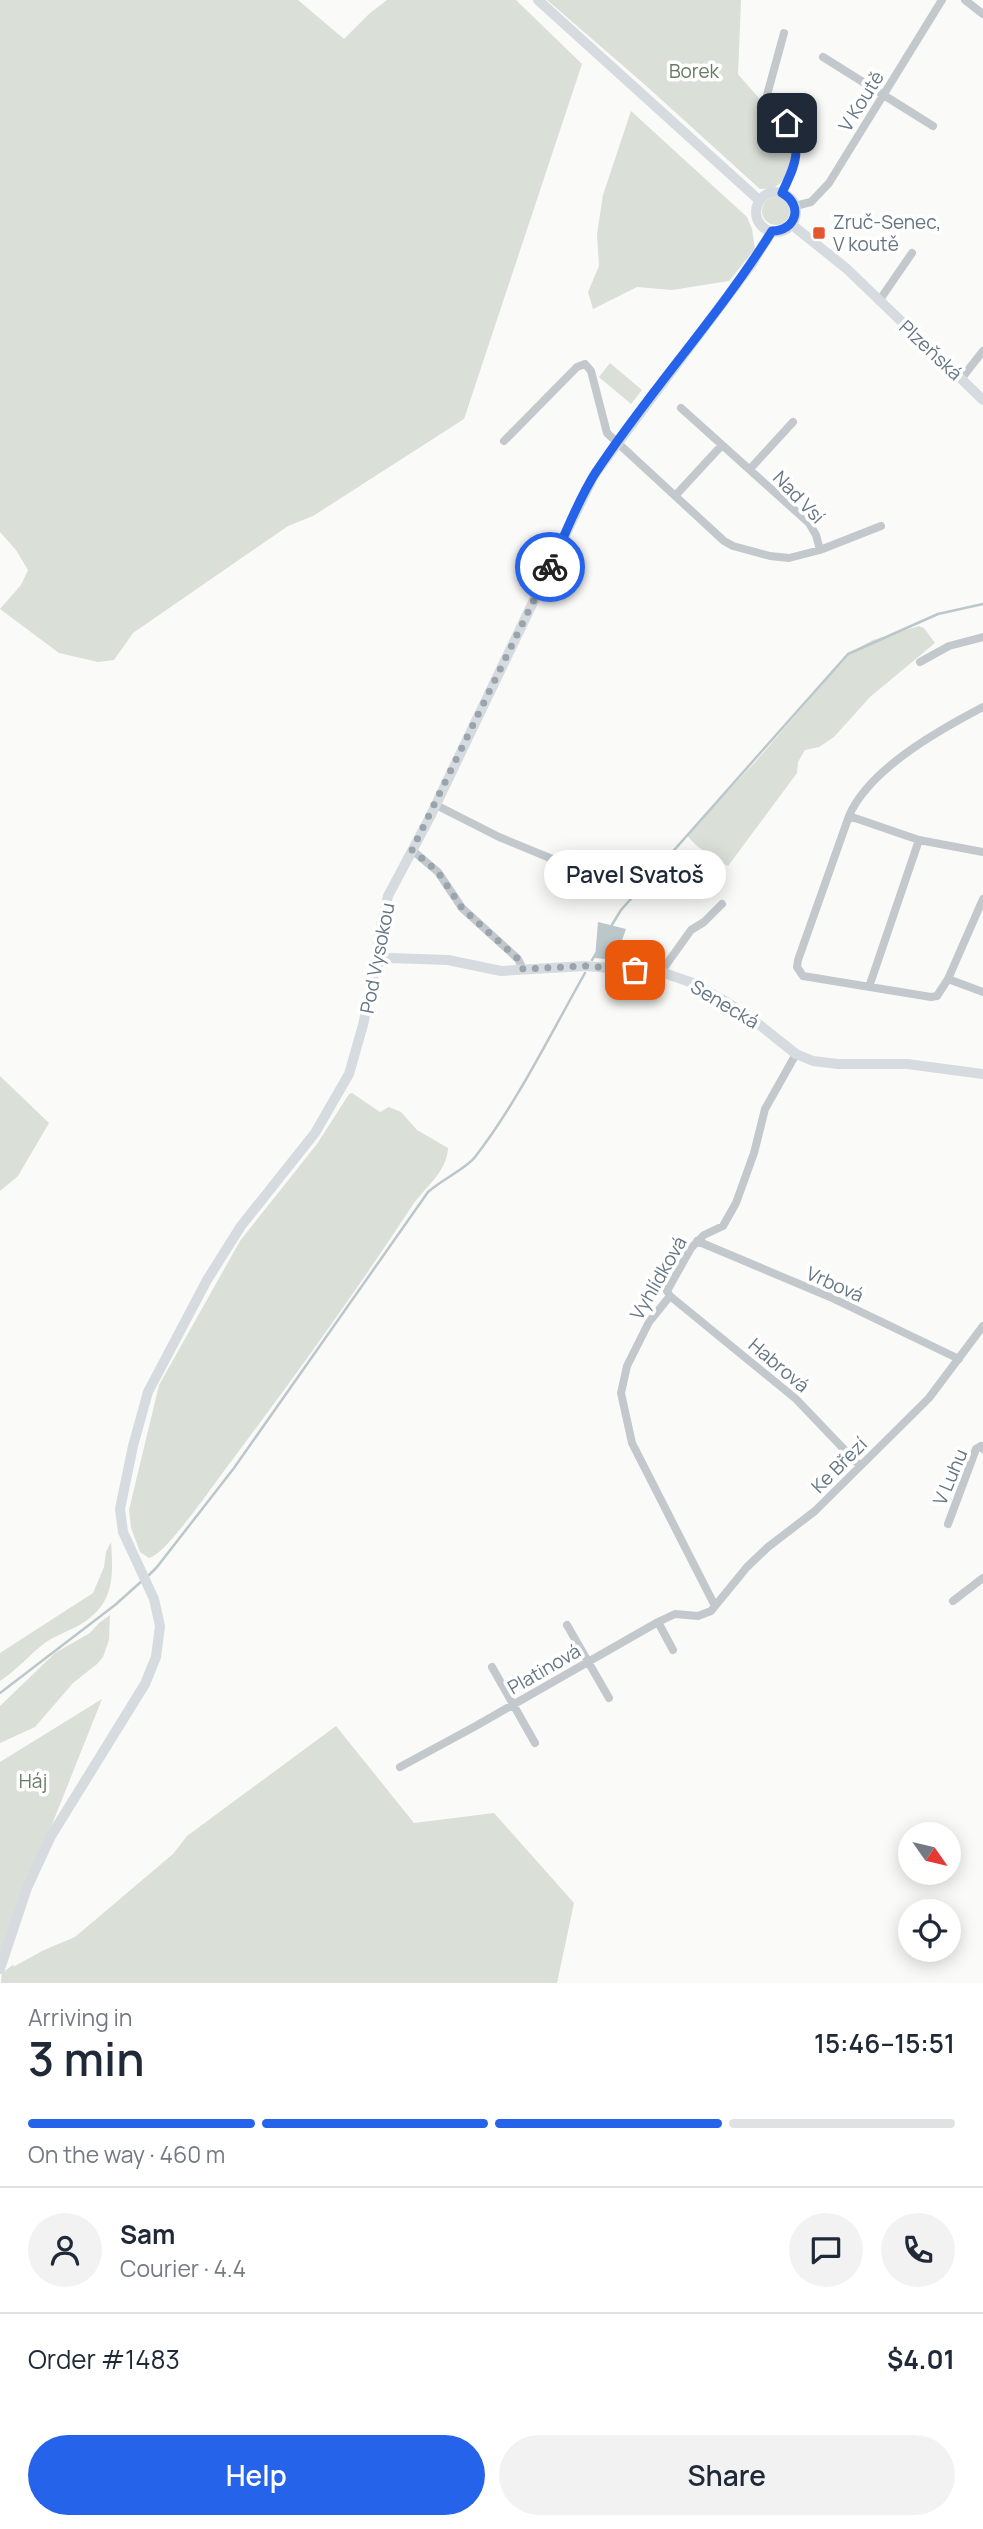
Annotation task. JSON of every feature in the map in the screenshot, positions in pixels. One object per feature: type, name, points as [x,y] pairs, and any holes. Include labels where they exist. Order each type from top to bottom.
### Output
[{"type":"street","points":[[538,0],[759,200]]},
{"type":"street","name":"V Koutě","points":[[795,206],[811,202],[823,191],[942,0]]},
{"type":"street","points":[[965,0],[983,14]]},
{"type":"street","points":[[782,193],[798,152],[796,139],[767,95],[784,33]]},
{"type":"street","points":[[823,57],[933,126]]},
{"type":"street","points":[[770,192],[782,193],[790,198],[796,213],[791,224],[785,229],[772,231],[760,225],[756,208],[759,200],[770,192]]},
{"type":"street","name":"Plzeňská","points":[[791,224],[845,267],[983,400]]},
{"type":"street","name":"Pod Vysokou","points":[[0,1969],[27,1888],[51,1836],[145,1684],[156,1657],[160,1626],[154,1599],[123,1532],[120,1509],[148,1391],[207,1280],[241,1226],[315,1133],[349,1074],[363,1025],[388,896],[436,805],[594,475],[749,267],[772,231]]},
{"type":"street","points":[[879,301],[912,253]]},
{"type":"street","points":[[961,379],[983,351]]},
{"type":"street","points":[[503,441],[583,363],[589,366],[607,433],[617,443]]},
{"type":"street","name":"Nad Vsí","points":[[681,408],[809,523],[816,534],[820,550]]},
{"type":"street","name":"Nad Vsí","points":[[750,469],[793,422]]},
{"type":"street","name":"Nad Vsí","points":[[617,443],[724,541],[733,546],[789,558],[820,550],[881,526]]},
{"type":"street","points":[[675,496],[722,445]]},
{"type":"street","points":[[920,662],[949,646],[983,637]]},
{"type":"street","points":[[983,707],[950,724],[907,753],[872,784],[853,806],[797,967],[803,976],[931,997],[941,992],[948,979],[983,898]]},
{"type":"street","points":[[436,805],[567,865],[599,887]]},
{"type":"street","points":[[849,816],[919,840],[983,852]]},
{"type":"street","points":[[869,987],[919,840]]},
{"type":"street","points":[[412,850],[438,872],[462,908],[518,959],[523,969]]},
{"type":"street","points":[[661,972],[691,930],[704,922],[722,904]]},
{"type":"street","name":"Senecká","points":[[376,964],[390,958],[401,958],[448,960],[501,971],[585,966],[661,972],[693,983],[725,1001],[796,1054],[813,1060],[838,1065],[907,1064],[983,1074]]},
{"type":"street","points":[[948,979],[983,992]]},
{"type":"street","name":"Vyhlídková","points":[[715,1606],[632,1443],[621,1393],[627,1366],[649,1322],[670,1296],[667,1291],[697,1241],[723,1226],[736,1203],[754,1153],[765,1109],[796,1054]]},
{"type":"street","name":"Vrbová","points":[[697,1241],[830,1297],[959,1359]]},
{"type":"street","name":"Habrová","points":[[670,1296],[796,1399],[860,1466]]},
{"type":"street","name":"Ke Březí","points":[[706,1614],[747,1567],[815,1511],[939,1387],[983,1326]]},
{"type":"street","name":"V Luhu","points":[[948,1524],[976,1449],[981,1446],[983,1449]]},
{"type":"street","points":[[953,1601],[983,1578]]},
{"type":"street","name":"Platinová","points":[[400,1767],[658,1622],[675,1614],[706,1614]]},
{"type":"street","points":[[658,1622],[673,1650]]},
{"type":"street","points":[[567,1625],[609,1698]]},
{"type":"street","points":[[492,1667],[535,1743]]},
{"type":"green space","points":[[0,0],[298,0],[344,39],[387,0],[516,0],[582,64],[464,419],[313,516],[288,526],[133,633],[114,660],[98,662],[59,653],[0,609],[21,585],[28,570],[16,550],[0,532]]},
{"type":"green space","name":"Borek","points":[[547,0],[741,0],[738,74],[778,121],[793,149],[788,170],[781,183],[760,189]]},
{"type":"green space","points":[[631,111],[747,217],[755,249],[729,281],[672,290],[637,287],[593,309],[588,292],[599,266],[597,234],[603,195]]},
{"type":"green space","points":[[776,197],[786,201],[790,211],[786,221],[776,225],[766,221],[762,211],[766,201]]},
{"type":"green space","points":[[610,363],[642,390],[631,404],[599,377]]},
{"type":"green space","points":[[919,626],[924,628],[935,643],[870,697],[834,737],[819,747],[805,750],[798,762],[797,773],[728,866],[691,840],[687,835],[757,760],[849,653],[873,640]]},
{"type":"green space","points":[[0,1076],[49,1123],[18,1176],[0,1191]]},
{"type":"green space","points":[[352,1093],[380,1112],[389,1107],[401,1112],[417,1130],[448,1148],[444,1165],[197,1508],[176,1535],[149,1558],[140,1552],[131,1528],[129,1510],[159,1385],[240,1241],[317,1144]]},
{"type":"green space","points":[[111,1542],[111,1581],[104,1602],[97,1611],[76,1627],[46,1642],[0,1681],[0,1653],[93,1593]]},
{"type":"green space","points":[[110,1615],[109,1640],[103,1657],[97,1664],[73,1683],[35,1727],[0,1743],[0,1706],[55,1653],[90,1633]]},
{"type":"green space","name":"Háj","points":[[102,1699],[0,1955],[0,1762]]},
{"type":"green space","points":[[336,1726],[414,1823],[494,1813],[574,1903],[557,1983],[1,1983],[2,1973],[14,1964],[13,1967],[75,1937],[173,1854],[187,1836]]},
{"type":"shaded area","points":[[598,922],[626,929],[615,960],[595,958]]},
{"type":"waterway","points":[[610,928],[621,910],[848,654],[938,614],[983,604]]},
{"type":"waterway","points":[[592,960],[597,952]]},
{"type":"waterway","points":[[148,1576],[234,1468],[428,1192],[471,1161],[490,1136],[519,1091],[585,973]]},
{"type":"waterway","points":[[0,1693],[115,1605],[143,1580]]},
{"type":"way so far","points":[[550,567],[412,850],[438,872],[462,908],[518,959],[523,969],[585,966],[635,970]]},
{"type":"place","name":"Zruč-Senec, V koutě","points":[[819,233]]},
{"type":"place","name":"Pavel Svatoš","points":[[635,970]]},
{"type":"route","points":[[550,567],[594,475],[749,267],[772,231],[785,229],[793,221],[795,206],[790,198],[782,193],[798,152],[796,139],[787,123]]}]
